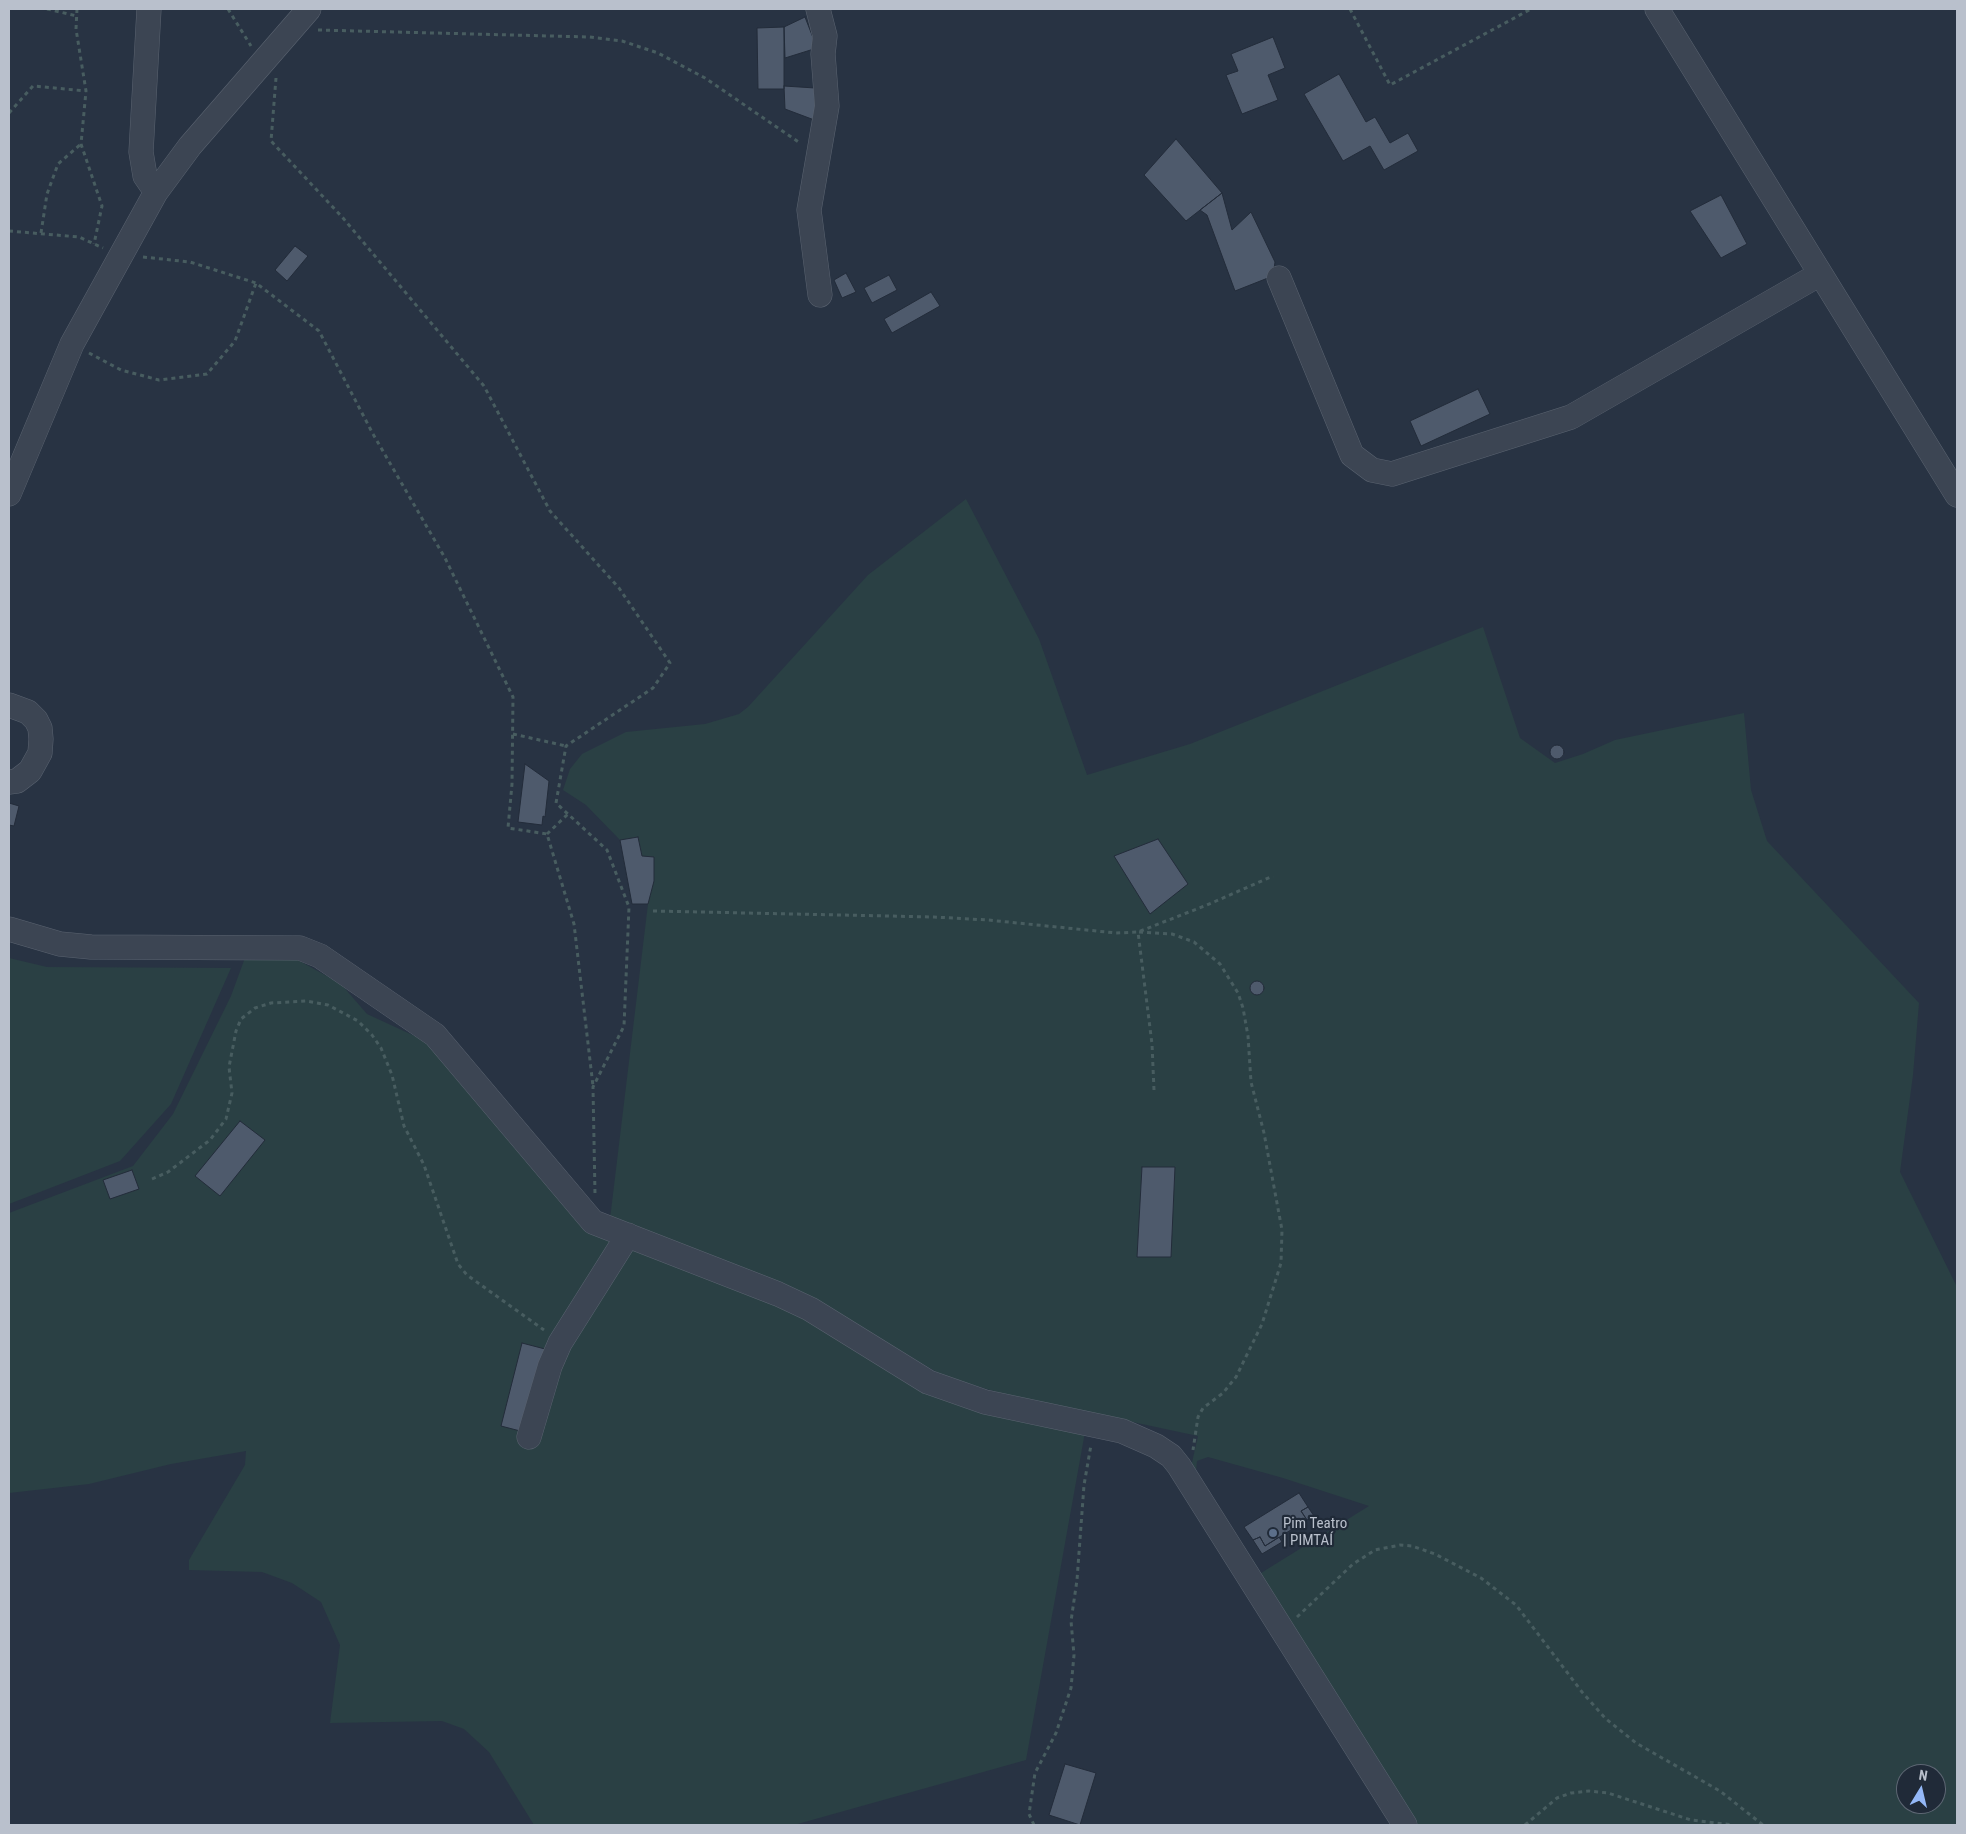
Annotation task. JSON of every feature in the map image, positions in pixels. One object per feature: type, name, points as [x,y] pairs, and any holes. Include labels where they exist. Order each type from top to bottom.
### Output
[{"type":"street","points":[[149,9],[141,152],[145,176],[156,192]]},
{"type":"street","points":[[818,9],[826,36],[823,54],[827,106],[809,210],[820,295]]},
{"type":"street","points":[[1657,9],[1957,495]]},
{"type":"street","points":[[9,494],[72,344],[156,192],[190,146],[306,12]]},
{"type":"street","points":[[1279,278],[1352,455],[1372,470],[1392,474],[1571,417],[1820,274]]},
{"type":"street","points":[[9,705],[28,712],[36,720],[40,728],[41,739],[40,753],[30,771],[17,781],[9,782]]},
{"type":"street","points":[[9,928],[60,944],[91,947],[300,948],[320,956],[435,1035],[593,1222],[778,1294],[810,1309],[928,1382],[985,1402],[1122,1431],[1156,1446],[1171,1456],[1187,1478],[1405,1825]]},
{"type":"street","points":[[529,1437],[550,1366],[560,1343],[628,1235]]},
{"type":"path","points":[[47,9],[77,16]]},
{"type":"path","points":[[77,9],[76,29],[86,92],[81,144],[102,206],[94,244]]},
{"type":"path","points":[[228,9],[269,56],[277,57],[271,141],[349,225],[484,386],[550,511],[618,588],[670,664],[653,688],[566,746],[556,802],[608,850],[629,907],[624,1026],[593,1087]]},
{"type":"path","points":[[1350,9],[1390,85],[1531,9]]},
{"type":"path","points":[[306,12],[317,30],[589,37],[622,41],[658,52],[705,78],[737,98],[792,139],[820,151]]},
{"type":"path","points":[[9,113],[33,86],[86,92]]},
{"type":"path","points":[[41,233],[47,194],[58,164],[81,144]]},
{"type":"path","points":[[9,231],[79,236],[121,256],[190,262],[256,283],[319,331],[373,434],[445,558],[513,697],[508,828],[547,834]]},
{"type":"path","points":[[72,344],[121,370],[159,380],[206,374],[234,341],[256,283]]},
{"type":"path","points":[[512,734],[566,746]]},
{"type":"path","points":[[547,834],[568,814]]},
{"type":"path","points":[[547,834],[574,924],[593,1087],[596,1194],[593,1222]]},
{"type":"path","points":[[1138,932],[1207,906],[1273,876]]},
{"type":"path","points":[[652,911],[934,917],[988,920],[1116,933],[1172,934],[1204,948],[1220,964],[1238,993],[1243,1008],[1248,1036],[1251,1082],[1266,1142],[1282,1230],[1281,1262],[1262,1324],[1236,1378],[1222,1393],[1203,1408],[1198,1417],[1187,1478]]},
{"type":"path","points":[[1138,932],[1152,1044],[1154,1090]]},
{"type":"path","points":[[152,1179],[168,1172],[210,1140],[226,1119],[232,1093],[230,1067],[236,1031],[241,1019],[264,1005],[292,1001],[320,1003],[335,1008],[366,1028],[381,1048],[392,1075],[404,1126],[424,1165],[458,1264],[467,1275],[560,1343]]},
{"type":"path","points":[[1034,1825],[1029,1814],[1035,1773],[1056,1733],[1071,1688],[1074,1655],[1071,1621],[1077,1580],[1084,1485],[1095,1425]]},
{"type":"path","points":[[1282,1630],[1353,1564],[1375,1550],[1400,1545],[1412,1546],[1435,1554],[1481,1578],[1516,1605],[1582,1692],[1606,1719],[1636,1743],[1720,1792],[1763,1825]]},
{"type":"path","points":[[1525,1825],[1557,1798],[1571,1793],[1589,1791],[1608,1793],[1691,1820],[1733,1825]]},
{"type":"green space","points":[[966,499],[1039,639],[1087,775],[1190,744],[1483,627],[1520,738],[1555,763],[1583,754],[1615,740],[1744,713],[1751,790],[1767,841],[1919,1003],[1913,1075],[1900,1172],[1957,1287],[1957,1825],[1415,1825],[1191,1467],[1198,1436],[1011,1396],[945,1377],[873,1335],[610,1219],[648,904],[632,904],[620,840],[586,805],[563,790],[570,769],[582,754],[626,732],[705,724],[739,714],[748,707],[868,575]],"holes":[[[1208,1457],[1283,1478],[1369,1506],[1261,1573],[1196,1471],[1197,1461]]]},
{"type":"green space","points":[[246,955],[296,959],[341,984],[367,1014],[432,1044],[610,1238],[609,1245],[629,1247],[654,1259],[659,1256],[736,1285],[850,1341],[1085,1432],[1026,1760],[794,1825],[534,1825],[489,1752],[464,1729],[442,1721],[330,1723],[340,1645],[321,1602],[292,1583],[262,1572],[189,1570],[189,1560],[245,1465],[246,1451],[171,1464],[89,1484],[9,1493],[9,1213],[133,1166],[173,1114],[231,996]]},
{"type":"green space","points":[[9,958],[47,967],[231,968],[171,1104],[120,1161],[9,1204]]},
{"type":"building","points":[[805,17],[817,48],[785,58],[784,27]]},
{"type":"building","points":[[784,27],[784,89],[758,89],[757,28]]},
{"type":"building","points":[[1273,37],[1285,68],[1268,75],[1278,100],[1242,114],[1226,75],[1238,71],[1231,54]]},
{"type":"building","points":[[1339,74],[1366,122],[1375,117],[1390,143],[1408,133],[1418,151],[1384,170],[1370,146],[1343,161],[1304,94]]},
{"type":"building","points":[[784,86],[815,88],[817,121],[785,109]]},
{"type":"building","points":[[1176,139],[1222,193],[1186,221],[1144,175]]},
{"type":"building","points":[[1222,193],[1232,230],[1251,212],[1275,262],[1273,276],[1235,291],[1207,215],[1200,210]]},
{"type":"building","points":[[1721,195],[1747,244],[1721,258],[1690,211]]},
{"type":"building","points":[[295,246],[308,256],[287,281],[275,270]]},
{"type":"building","points":[[846,273],[856,292],[842,298],[834,280]]},
{"type":"building","points":[[889,275],[897,290],[872,303],[864,288]]},
{"type":"building","points":[[931,292],[940,306],[892,333],[884,319]]},
{"type":"building","points":[[1478,389],[1490,414],[1421,446],[1410,421]]},
{"type":"building","points":[[1557,745],[1562,747],[1564,752],[1562,757],[1557,759],[1552,757],[1550,752],[1552,747]]},
{"type":"building","points":[[525,764],[549,781],[545,817],[543,816],[542,825],[518,822]]},
{"type":"building","points":[[9,803],[19,806],[14,826],[9,825]]},
{"type":"building","points":[[638,837],[642,856],[654,857],[654,881],[648,904],[632,904],[620,840]]},
{"type":"building","points":[[1158,839],[1188,884],[1150,914],[1114,856]]},
{"type":"building","points":[[1254,981],[1260,981],[1264,988],[1260,995],[1254,995],[1250,991],[1250,985]]},
{"type":"building","points":[[240,1121],[265,1140],[220,1196],[195,1176]]},
{"type":"building","points":[[1142,1167],[1175,1167],[1171,1257],[1137,1257]]},
{"type":"building","points":[[132,1170],[139,1189],[110,1199],[103,1180]]},
{"type":"building","points":[[522,1343],[545,1349],[524,1432],[501,1426]]},
{"type":"building","points":[[1299,1493],[1308,1507],[1301,1511],[1307,1520],[1265,1546],[1260,1537],[1253,1540],[1244,1527]]},
{"type":"building","points":[[1308,1507],[1314,1516],[1307,1520],[1301,1511]]},
{"type":"building","points":[[1260,1537],[1265,1546],[1279,1537],[1282,1542],[1262,1554],[1253,1540]]},
{"type":"building","points":[[1065,1764],[1096,1773],[1080,1825],[1049,1815]]},
{"type":"place","name":"Pim Teatro | PIMTAÍ","points":[[1273,1533]]}]
